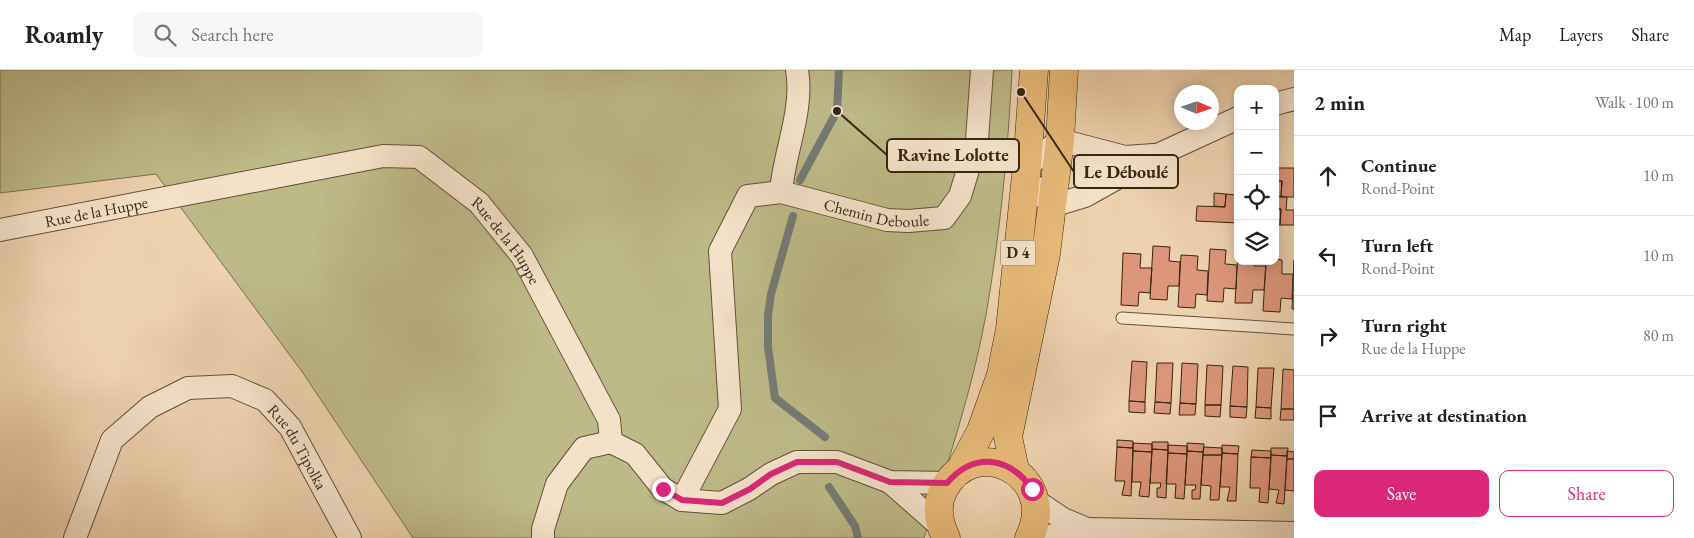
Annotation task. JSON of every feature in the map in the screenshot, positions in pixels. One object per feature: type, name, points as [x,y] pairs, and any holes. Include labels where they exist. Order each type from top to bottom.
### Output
[{"type":"main road","name":"D 4","points":[[943,532],[938,511],[941,496],[981,431],[1000,375],[1010,329],[1027,172],[1034,70]]},
{"type":"main road","name":"D 4","points":[[1036,501],[1032,489],[1015,470],[1008,437],[1037,302],[1052,206],[1060,140],[1064,70]]},
{"type":"main road","points":[[954,476],[973,464],[988,462],[1002,464],[1015,470]]},
{"type":"main road","points":[[1029,538],[1037,515],[1036,501]]},
{"type":"street","points":[[682,500],[730,409],[720,251],[748,196],[781,192],[783,169],[796,110],[798,70]]},
{"type":"street","name":"Chemin Deboule","points":[[781,192],[887,220],[908,221],[944,218],[960,196],[977,140],[982,70]]},
{"type":"street","points":[[1279,103],[1294,99]]},
{"type":"street","points":[[1160,154],[1125,157],[1060,140],[1027,172],[1052,206],[1085,196],[1160,154],[1234,120]]},
{"type":"street","name":"Rue de la Huppe","points":[[0,230],[383,156],[419,157],[479,203],[522,256],[609,420],[611,442]]},
{"type":"street","name":"Rue du Tipolka","points":[[78,532],[112,440],[150,407],[188,388],[232,386],[266,400],[290,427],[350,538]]},
{"type":"street","points":[[543,538],[543,529],[558,484],[584,448],[611,442],[635,454],[663,489],[682,500],[722,503],[750,489],[771,474],[797,462],[837,462],[890,482],[943,532]]},
{"type":"street","points":[[890,482],[954,476]]},
{"type":"street","points":[[1036,501],[1062,519],[1087,529]]},
{"type":"street","points":[[1037,538],[1087,529],[1294,533]]},
{"type":"lane","points":[[1122,318],[1294,329]]},
{"type":"shaded area","points":[[0,70],[1012,70],[1003,193],[986,315],[966,400],[924,538],[413,538],[303,373],[156,174],[0,193]]},
{"type":"building","points":[[1279,168],[1294,168],[1294,197],[1281,197],[1282,181],[1279,181]]},
{"type":"building","points":[[1279,181],[1282,181],[1281,197],[1279,197]]},
{"type":"building","points":[[1214,193],[1226,194],[1225,207],[1214,206]]},
{"type":"building","points":[[1226,194],[1234,195],[1234,223],[1196,221],[1197,206],[1225,207]]},
{"type":"building","points":[[1279,196],[1287,197],[1286,210],[1294,210],[1294,225],[1280,225],[1281,209],[1279,209]]},
{"type":"building","points":[[1279,209],[1281,209],[1280,225]]},
{"type":"building","points":[[1153,246],[1170,247],[1169,261],[1180,262],[1179,286],[1168,286],[1167,300],[1150,299]]},
{"type":"building","points":[[1210,249],[1226,250],[1225,264],[1237,265],[1236,289],[1224,288],[1223,302],[1207,301]]},
{"type":"building","points":[[1123,253],[1141,254],[1140,268],[1152,268],[1150,293],[1139,292],[1138,306],[1121,305]]},
{"type":"building","points":[[1181,255],[1198,256],[1197,270],[1208,271],[1207,295],[1196,294],[1195,308],[1178,307]]},
{"type":"building","points":[[1279,260],[1282,260],[1282,274],[1293,274],[1292,299],[1281,298],[1280,312],[1263,311],[1266,265],[1279,265]]},
{"type":"building","points":[[1294,260],[1294,309],[1292,309]]},
{"type":"building","points":[[1237,265],[1266,266],[1264,290],[1253,290],[1252,303],[1235,303]]},
{"type":"building","points":[[1132,361],[1147,362],[1145,402],[1129,401]]},
{"type":"building","points":[[1157,363],[1173,363],[1171,403],[1155,402]]},
{"type":"building","points":[[1182,363],[1198,364],[1196,404],[1180,403]]},
{"type":"building","points":[[1207,365],[1223,366],[1221,405],[1205,405]]},
{"type":"building","points":[[1233,366],[1248,367],[1247,407],[1230,406]]},
{"type":"building","points":[[1258,368],[1274,368],[1271,408],[1256,407]]},
{"type":"building","points":[[1283,369],[1294,370],[1294,409],[1281,409]]},
{"type":"building","points":[[1129,401],[1145,402],[1145,413],[1129,412]]},
{"type":"building","points":[[1155,402],[1171,403],[1170,414],[1154,413]]},
{"type":"building","points":[[1180,403],[1196,404],[1195,415],[1179,415]]},
{"type":"building","points":[[1205,405],[1221,405],[1220,417],[1205,416]]},
{"type":"building","points":[[1230,406],[1247,407],[1246,418],[1230,417]]},
{"type":"building","points":[[1256,407],[1271,408],[1271,419],[1255,418]]},
{"type":"building","points":[[1281,409],[1294,409],[1294,420],[1280,420]]},
{"type":"building","points":[[1117,440],[1133,441],[1133,448],[1117,447]]},
{"type":"building","points":[[1152,442],[1168,442],[1168,450],[1152,449]]},
{"type":"building","points":[[1133,443],[1152,444],[1152,452],[1133,451]]},
{"type":"building","points":[[1187,443],[1204,444],[1203,452],[1187,451]]},
{"type":"building","points":[[1168,445],[1187,446],[1187,454],[1168,453]]},
{"type":"building","points":[[1222,445],[1239,446],[1238,454],[1222,453]]},
{"type":"building","points":[[1117,447],[1133,448],[1131,496],[1122,495],[1125,481],[1115,481]]},
{"type":"building","points":[[1204,447],[1222,448],[1222,455],[1203,455]]},
{"type":"building","points":[[1271,448],[1288,448],[1287,456],[1271,455]]},
{"type":"building","points":[[1152,449],[1168,450],[1166,498],[1157,497],[1157,488],[1160,488],[1161,483],[1150,483]]},
{"type":"building","points":[[1252,450],[1271,451],[1271,458],[1251,457]]},
{"type":"building","points":[[1133,451],[1152,452],[1149,497],[1139,496],[1141,482],[1132,482]]},
{"type":"building","points":[[1187,451],[1203,452],[1200,499],[1192,499],[1192,490],[1195,490],[1196,485],[1185,485]]},
{"type":"building","points":[[1287,451],[1294,452],[1294,459],[1287,459]]},
{"type":"building","points":[[1168,453],[1187,454],[1184,499],[1175,498],[1176,484],[1166,484]]},
{"type":"building","points":[[1222,453],[1238,454],[1236,501],[1227,501],[1230,487],[1220,487]]},
{"type":"building","points":[[1203,455],[1222,455],[1219,500],[1210,500],[1211,486],[1201,485]]},
{"type":"building","points":[[1271,455],[1287,456],[1284,504],[1276,503],[1279,490],[1269,489]]},
{"type":"building","points":[[1251,457],[1271,458],[1268,503],[1259,502],[1260,488],[1250,488]]},
{"type":"building","points":[[1287,459],[1294,459],[1294,491],[1285,490]]},
{"type":"waterway","points":[[800,180],[837,111],[839,70]]},
{"type":"waterway","points":[[793,216],[771,294],[768,315],[768,347],[775,398],[825,437]]},
{"type":"waterway","points":[[829,487],[855,526],[858,538]]},
{"type":"place","name":"Le Déboulé","points":[[1021,92]]},
{"type":"place","name":"Ravine Lolotte","points":[[837,111]]},
{"type":"route","points":[[663,489],[682,500],[722,503],[750,489],[771,474],[797,462],[837,462],[890,482],[917,484],[947,483],[960,470],[973,464],[988,462],[1002,464],[1015,470],[1032,489]]}]
